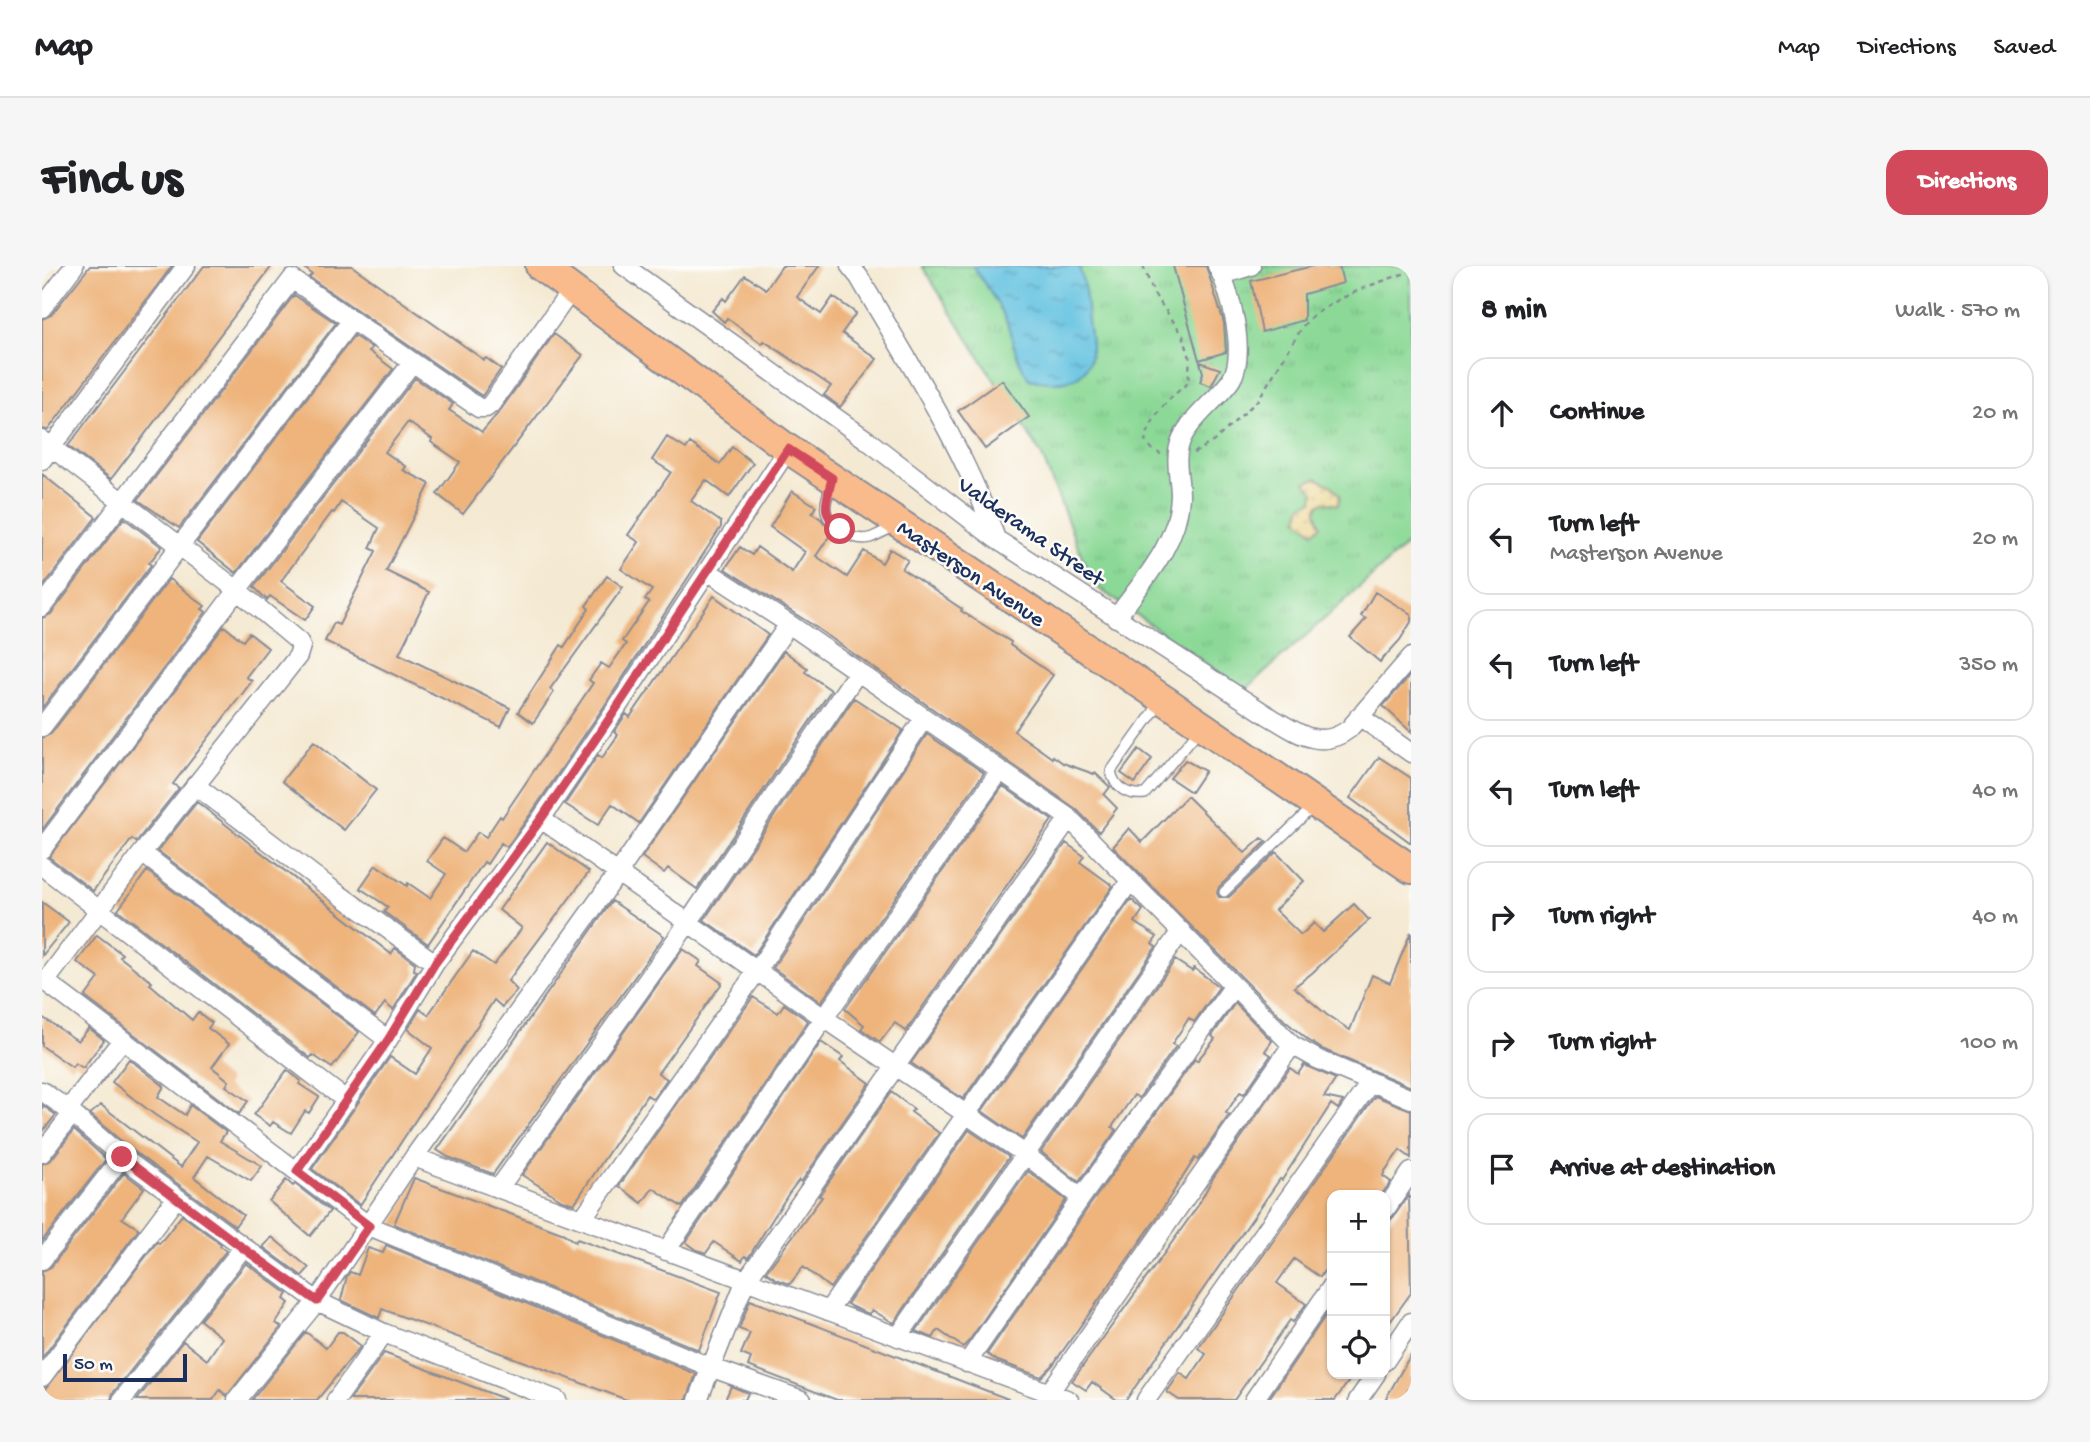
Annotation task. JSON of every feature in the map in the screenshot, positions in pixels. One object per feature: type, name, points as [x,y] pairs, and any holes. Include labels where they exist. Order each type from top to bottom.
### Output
[{"type":"main road","name":"Masterson Avenue","points":[[540,266],[788,449],[1163,699],[1411,869]]},
{"type":"street","points":[[42,308],[75,266]]},
{"type":"street","points":[[186,266],[45,449],[122,502],[237,590],[299,642],[300,650],[44,981],[369,1226],[710,1367],[802,1400]]},
{"type":"street","name":"Valderama Street","points":[[624,266],[867,440],[996,539],[1267,715],[1308,737],[1330,740],[1339,737],[1411,657]]},
{"type":"street","points":[[850,266],[859,277],[950,435],[982,499],[996,539]]},
{"type":"street","points":[[1116,618],[1158,559],[1174,530],[1180,496],[1177,455],[1183,436],[1233,378],[1237,352],[1234,307],[1220,270],[1251,266]]},
{"type":"street","points":[[42,607],[292,279],[479,408],[486,408],[491,404],[572,289]]},
{"type":"street","points":[[42,727],[352,320]]},
{"type":"street","points":[[42,849],[412,363]]},
{"type":"street","points":[[297,1171],[388,1040],[435,963],[541,819],[709,572],[788,449]]},
{"type":"street","points":[[709,572],[789,624],[1069,818],[1292,1045],[1317,1059],[1411,1099]]},
{"type":"street","points":[[237,1400],[317,1301],[414,1157],[618,873],[789,624]]},
{"type":"street","points":[[499,1188],[688,923],[857,673]]},
{"type":"street","points":[[1360,716],[1411,753]]},
{"type":"street","points":[[582,1219],[757,971],[924,718]]},
{"type":"street","points":[[666,1251],[824,1018],[1000,771]]},
{"type":"street","points":[[195,785],[329,887],[435,963]]},
{"type":"street","points":[[698,1400],[745,1282],[1069,818]]},
{"type":"street","points":[[541,819],[824,1018],[1025,1154],[1081,1198]]},
{"type":"street","points":[[142,853],[388,1040]]},
{"type":"street","points":[[42,866],[347,1101]]},
{"type":"street","points":[[828,1311],[1130,881]]},
{"type":"street","points":[[898,1337],[1181,931]]},
{"type":"street","points":[[967,1363],[1081,1198],[1233,987]]},
{"type":"street","points":[[42,1153],[122,1040]]},
{"type":"street","points":[[1048,1396],[1292,1045]]},
{"type":"street","points":[[1146,1400],[1370,1083]]},
{"type":"street","points":[[42,1091],[122,1157],[317,1301],[384,1334],[557,1400]]},
{"type":"street","points":[[42,1260],[122,1157]]},
{"type":"street","points":[[414,1157],[967,1363],[1048,1396],[1069,1400]]},
{"type":"street","points":[[1390,1203],[1411,1172]]},
{"type":"street","points":[[42,1377],[176,1198]]},
{"type":"street","points":[[122,1400],[243,1248]]},
{"type":"street","points":[[1254,1400],[1327,1293]]},
{"type":"street","points":[[1390,1354],[1411,1322]]},
{"type":"street","points":[[336,1400],[384,1334]]},
{"type":"street","points":[[1358,1400],[1373,1379]]},
{"type":"lane","points":[[832,478],[825,509],[830,521],[840,529],[851,536],[869,538],[899,524]]},
{"type":"lane","points":[[1163,699],[1111,771],[1122,790],[1135,795],[1144,794],[1202,727]]},
{"type":"lane","points":[[1224,892],[1316,804]]},
{"type":"green space","points":[[922,266],[1411,266],[1411,541],[1244,691],[1093,584],[1041,454]]},
{"type":"sand","points":[[1317,478],[1332,486],[1340,495],[1338,505],[1324,502],[1318,506],[1316,512],[1321,526],[1313,532],[1298,519],[1302,505],[1313,501],[1314,492],[1305,482]]},
{"type":"water","points":[[973,266],[1079,266],[1091,345],[1085,370],[1079,376],[1060,382],[1029,379],[1018,358],[1004,315]]},
{"type":"building","points":[[90,266],[172,266],[48,430],[42,429],[42,319],[51,315]]},
{"type":"building","points":[[204,266],[272,266],[111,479],[68,446]]},
{"type":"building","points":[[302,266],[352,266],[484,360],[486,358],[501,369],[482,396],[309,277],[312,274]]},
{"type":"building","points":[[782,266],[819,266],[797,297],[821,314],[833,297],[856,313],[842,333],[877,359],[840,407],[824,395],[831,386],[764,341],[762,344],[727,318],[724,322],[712,311],[723,298],[726,301],[745,275],[766,289]]},
{"type":"building","points":[[1173,266],[1206,266],[1224,323],[1226,352],[1199,360]]},
{"type":"building","points":[[1313,266],[1339,266],[1343,283],[1304,294],[1304,320],[1262,332],[1251,281]]},
{"type":"building","points":[[294,295],[336,323],[179,528],[138,500]]},
{"type":"building","points":[[554,334],[583,355],[463,514],[437,494],[460,462],[431,442],[432,439],[408,422],[385,452],[406,467],[403,470],[430,484],[386,571],[429,592],[399,654],[510,708],[501,727],[325,641],[334,623],[339,625],[376,551],[370,548],[379,528],[341,502],[281,581],[315,606],[305,620],[270,596],[267,600],[254,587],[415,378],[453,404],[449,410],[482,432]]},
{"type":"building","points":[[354,336],[372,348],[369,351],[393,369],[236,573],[197,542]]},
{"type":"building","points":[[1200,362],[1220,369],[1211,386],[1200,382],[1203,373]]},
{"type":"building","points":[[1002,380],[1029,417],[985,449],[958,411]]},
{"type":"building","points":[[667,437],[686,449],[690,443],[720,464],[732,447],[753,463],[729,497],[706,480],[691,501],[721,522],[721,527],[532,812],[507,847],[501,843],[487,864],[484,862],[428,944],[384,912],[388,907],[360,888],[376,865],[430,898],[446,874],[427,861],[443,838],[464,852],[478,832],[486,837],[500,816],[502,818],[593,683],[589,680],[601,663],[609,668],[626,644],[622,641],[649,602],[645,600],[652,590],[621,569],[639,542],[628,535],[671,472],[652,460]]},
{"type":"building","points":[[42,474],[96,517],[42,588]]},
{"type":"building","points":[[792,491],[816,506],[812,513],[832,532],[816,556],[847,577],[864,551],[882,563],[890,549],[908,560],[902,569],[1011,642],[1010,645],[1053,675],[1014,731],[1052,758],[1053,756],[1063,763],[1095,773],[1110,787],[1104,795],[1117,808],[1099,832],[1076,809],[811,624],[725,569],[740,547],[752,555],[757,547],[792,572],[805,552],[770,527]]},
{"type":"building","points":[[124,518],[162,547],[42,708],[42,618],[51,614]]},
{"type":"building","points":[[607,576],[623,587],[550,689],[554,692],[533,723],[518,712],[561,645],[564,647],[589,609],[586,606]]},
{"type":"building","points":[[169,579],[205,606],[202,609],[206,612],[42,830],[42,738],[51,734]]},
{"type":"building","points":[[1375,592],[1411,614],[1411,622],[1400,640],[1380,662],[1350,637],[1366,619],[1361,616]]},
{"type":"building","points":[[714,596],[768,635],[639,823],[612,804],[598,825],[565,804],[598,755],[602,758],[618,735],[614,732],[626,714],[630,717]]},
{"type":"building","points":[[224,626],[243,641],[249,633],[268,648],[246,677],[252,681],[173,784],[179,788],[136,842],[132,839],[93,891],[49,857]]},
{"type":"building","points":[[784,651],[807,668],[805,672],[831,690],[697,889],[668,868],[664,873],[642,857]]},
{"type":"building","points":[[1411,674],[1411,732],[1383,706]]},
{"type":"building","points":[[854,698],[903,730],[754,955],[704,920]]},
{"type":"building","points":[[927,734],[984,773],[821,1002],[773,968]]},
{"type":"building","points":[[314,741],[376,790],[344,830],[282,781]]},
{"type":"building","points":[[1139,749],[1152,759],[1135,783],[1121,773]]},
{"type":"building","points":[[1379,757],[1411,778],[1411,843],[1350,798]]},
{"type":"building","points":[[1185,760],[1205,771],[1191,792],[1170,778]]},
{"type":"building","points":[[1003,786],[1052,820],[906,1031],[895,1023],[880,1042],[861,1029],[864,1025],[845,1009]]},
{"type":"building","points":[[1187,796],[1245,853],[1262,838],[1266,842],[1219,887],[1219,897],[1229,897],[1276,852],[1304,881],[1275,910],[1301,935],[1314,923],[1323,932],[1354,904],[1369,920],[1294,987],[1327,1015],[1350,1030],[1372,975],[1390,983],[1411,932],[1411,1087],[1322,1049],[1308,1040],[1285,1021],[1113,847],[1129,828],[1142,842]]},
{"type":"building","points":[[197,802],[391,954],[395,948],[415,963],[414,970],[417,971],[393,1010],[385,1003],[375,1016],[158,851]]},
{"type":"building","points":[[547,842],[589,872],[508,981],[517,990],[502,1007],[494,1000],[360,1205],[312,1169],[390,1057],[415,1074],[432,1048],[408,1029],[420,1009],[428,1015],[473,951],[494,965],[522,928],[499,910]]},
{"type":"building","points":[[1066,843],[1084,856],[1080,862],[1113,886],[963,1099],[911,1063]]},
{"type":"building","points":[[147,871],[359,1032],[332,1068],[313,1055],[310,1058],[118,910]]},
{"type":"building","points":[[1131,899],[1143,910],[1135,922],[1157,937],[1152,944],[1156,947],[1022,1139],[982,1111]]},
{"type":"building","points":[[612,901],[664,936],[493,1174],[448,1157],[437,1150]]},
{"type":"building","points":[[42,902],[69,922],[42,956]]},
{"type":"building","points":[[97,935],[122,954],[120,957],[152,982],[150,984],[192,1020],[198,1012],[212,1023],[208,1028],[229,1044],[212,1067],[229,1081],[226,1086],[248,1101],[239,1114],[85,997],[99,978],[77,962]]},
{"type":"building","points":[[683,949],[701,961],[698,966],[722,983],[658,1073],[667,1079],[653,1099],[647,1095],[574,1204],[562,1200],[522,1175]]},
{"type":"building","points":[[1175,960],[1192,971],[1194,968],[1219,987],[1194,1022],[1189,1018],[1172,1044],[1176,1046],[1139,1098],[1134,1095],[1112,1127],[1116,1130],[1079,1182],[1041,1152]]},
{"type":"building","points":[[753,997],[778,1013],[784,1004],[808,1021],[682,1207],[653,1188],[642,1203],[619,1186]]},
{"type":"building","points":[[1235,1003],[1272,1041],[1265,1051],[1271,1055],[1244,1094],[1240,1092],[1226,1113],[1229,1115],[1198,1160],[1195,1158],[1154,1222],[1052,1366],[1041,1377],[998,1361],[987,1354],[1195,1059],[1197,1061],[1215,1039],[1212,1036]]},
{"type":"building","points":[[42,1017],[78,1041],[89,1028],[104,1040],[83,1068],[75,1063],[72,1067],[42,1046]]},
{"type":"building","points":[[821,1042],[843,1057],[840,1061],[870,1083],[801,1182],[799,1180],[789,1193],[748,1258],[745,1256],[742,1261],[714,1242],[706,1253],[697,1250],[686,1242]]},
{"type":"building","points":[[129,1059],[164,1086],[158,1097],[185,1115],[190,1105],[226,1132],[220,1141],[262,1166],[251,1181],[208,1156],[194,1177],[243,1215],[235,1226],[129,1148],[90,1114],[101,1105],[181,1167],[197,1142],[155,1115],[112,1082]]},
{"type":"building","points":[[1304,1065],[1336,1079],[1324,1097],[1343,1101],[1338,1109],[1331,1104],[1282,1180],[1280,1179],[1126,1400],[1117,1400],[1092,1382],[1086,1390],[1072,1381],[1197,1207],[1213,1178],[1290,1068],[1298,1074]]},
{"type":"building","points":[[287,1070],[301,1081],[299,1084],[319,1097],[309,1113],[305,1111],[291,1133],[273,1122],[270,1126],[254,1115]]},
{"type":"building","points":[[891,1092],[914,1109],[911,1112],[939,1133],[830,1288],[803,1267],[790,1284],[776,1279],[766,1272],[822,1197],[819,1196]]},
{"type":"building","points":[[1375,1096],[1411,1110],[1411,1158],[1400,1150],[1383,1176],[1391,1182],[1385,1190],[1327,1190],[1327,1266],[1320,1277],[1294,1259],[1277,1283],[1306,1304],[1293,1322],[1290,1320],[1234,1400],[1179,1400],[1167,1392],[1180,1373],[1189,1379],[1206,1354],[1198,1348]]},
{"type":"building","points":[[42,1105],[56,1115],[42,1132]]},
{"type":"building","points":[[74,1130],[106,1159],[42,1241],[42,1164],[51,1160]]},
{"type":"building","points":[[969,1130],[1009,1157],[894,1323],[872,1310],[869,1314],[847,1304]]},
{"type":"building","points":[[1028,1171],[1066,1200],[969,1341],[963,1347],[938,1330],[933,1338],[916,1331]]},
{"type":"building","points":[[124,1173],[144,1188],[122,1218],[139,1229],[42,1358],[42,1271],[51,1267]]},
{"type":"building","points":[[414,1178],[564,1234],[575,1242],[577,1239],[721,1292],[699,1350],[394,1224]]},
{"type":"building","points":[[286,1180],[330,1211],[310,1236],[269,1201]]},
{"type":"building","points":[[1409,1195],[1411,1293],[1390,1322],[1390,1220]]},
{"type":"building","points":[[182,1215],[221,1244],[226,1251],[113,1393],[111,1400],[42,1400],[42,1393],[157,1242],[160,1243]]},
{"type":"building","points":[[272,1237],[309,1268],[302,1276],[263,1247]]},
{"type":"building","points":[[386,1245],[696,1374],[687,1400],[627,1400],[382,1309],[379,1318],[341,1300],[347,1276],[350,1272],[358,1275],[368,1248],[383,1253]]},
{"type":"building","points":[[246,1263],[288,1294],[284,1299],[289,1303],[276,1323],[281,1327],[227,1396],[220,1390],[213,1400],[137,1400],[183,1341],[207,1360],[222,1338],[200,1320]]},
{"type":"building","points":[[750,1300],[1008,1400],[837,1400],[748,1366],[751,1358],[741,1354],[750,1333],[739,1329]]},
{"type":"building","points":[[1327,1313],[1327,1379],[1350,1379],[1335,1400],[1268,1400]]},
{"type":"building","points":[[306,1332],[326,1348],[338,1332],[343,1332],[361,1346],[317,1400],[252,1400]]},
{"type":"building","points":[[384,1353],[505,1399],[350,1400]]},
{"type":"building","points":[[1411,1354],[1411,1385],[1402,1400],[1385,1400]]},
{"type":"building","points":[[731,1386],[748,1393],[745,1400],[725,1400]]},
{"type":"route","points":[[122,1157],[317,1301],[369,1226],[297,1171],[388,1040],[435,963],[541,819],[616,709],[788,449],[832,478],[825,509],[830,521],[840,529]]}]
